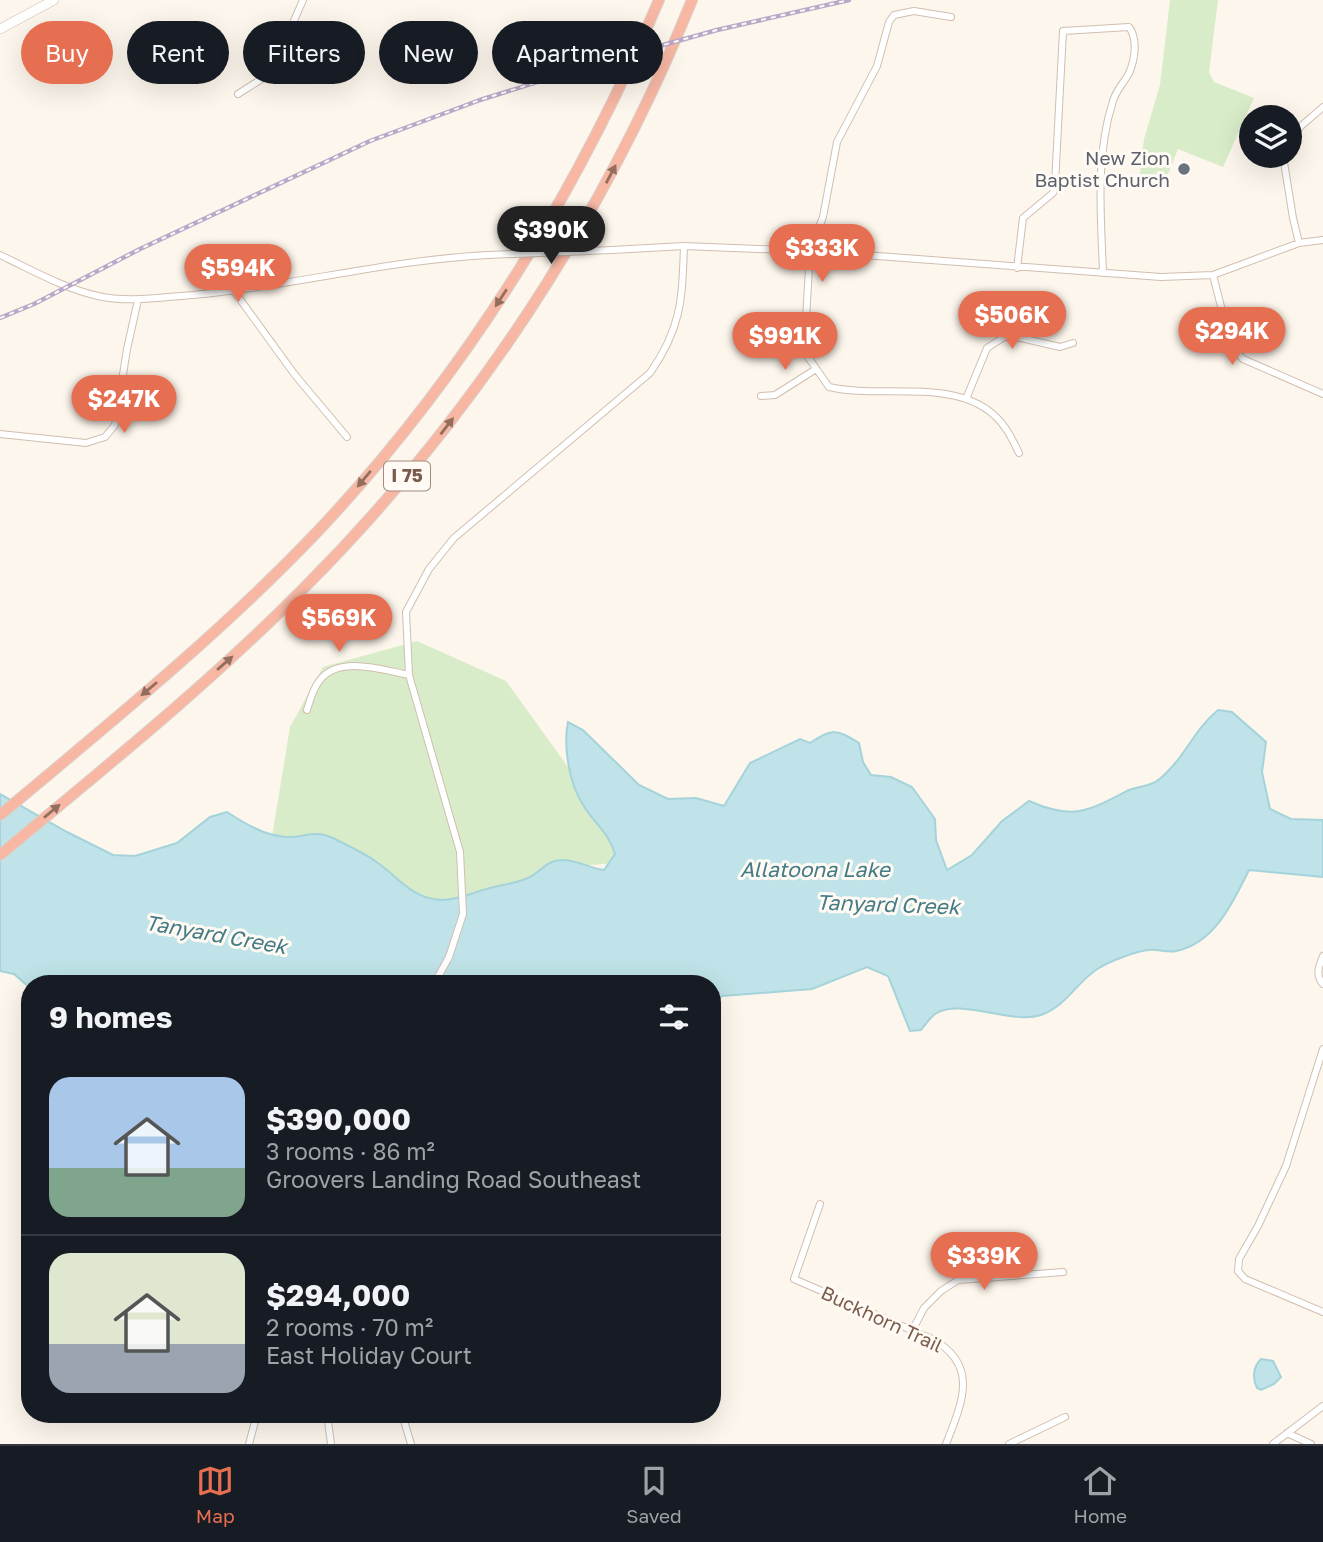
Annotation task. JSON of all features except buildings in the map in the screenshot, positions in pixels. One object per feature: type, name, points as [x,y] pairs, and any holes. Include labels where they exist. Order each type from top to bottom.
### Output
[{"type":"highway","name":"I 75","points":[[0,815],[230,618],[318,531],[391,447],[469,346],[543,232],[599,130],[659,0]]},
{"type":"highway","name":"I 75","points":[[0,855],[251,640],[340,551],[415,466],[494,363],[563,258],[644,110],[692,0]]},
{"type":"street","points":[[0,29],[54,0]]},
{"type":"street","points":[[238,94],[268,75],[303,0]]},
{"type":"street","points":[[951,17],[914,11],[894,15],[889,22],[877,66],[837,142],[823,217],[810,251],[805,336],[808,357],[829,387],[846,391],[933,392],[966,399],[984,407],[1005,427],[1019,453]]},
{"type":"street","points":[[1017,268],[1023,218],[1053,193],[1055,184],[1063,31],[1129,27],[1135,35],[1135,43],[1129,73],[1120,83],[1113,98],[1100,182],[1103,273]]},
{"type":"street","points":[[1302,125],[1323,107]]},
{"type":"street","points":[[1285,168],[1299,243]]},
{"type":"street","points":[[0,254],[66,287],[99,297],[138,300],[234,291],[414,263],[488,255],[684,246],[810,251],[1161,277],[1213,275],[1299,243],[1323,240]]},
{"type":"street","points":[[439,975],[449,957],[463,914],[460,852],[409,675],[406,612],[429,569],[454,538],[650,373],[666,350],[676,327],[682,299],[684,246]]},
{"type":"street","points":[[1213,275],[1231,346],[1243,359],[1323,394]]},
{"type":"street","points":[[234,291],[295,375],[346,436]]},
{"type":"street","points":[[0,435],[86,443],[105,437],[115,425],[138,300]]},
{"type":"street","points":[[966,399],[987,348],[1004,337],[1060,347],[1073,343]]},
{"type":"street","points":[[761,396],[775,395],[816,369]]},
{"type":"street","points":[[307,710],[315,687],[321,677],[330,671],[345,667],[370,667],[409,675]]},
{"type":"street","points":[[1323,956],[1317,971],[1323,984]]},
{"type":"street","points":[[1323,1049],[1286,1166],[1239,1259],[1238,1271],[1245,1279],[1323,1312]]},
{"type":"street","name":"Buckhorn Trail","points":[[820,1204],[794,1279],[950,1350],[963,1371],[960,1400],[946,1444]]},
{"type":"street","points":[[912,1331],[925,1308],[941,1291],[958,1280],[1063,1272]]},
{"type":"street","points":[[1273,1444],[1323,1406]]},
{"type":"street","points":[[1009,1444],[1065,1417]]},
{"type":"street","points":[[249,1444],[255,1423]]},
{"type":"street","points":[[328,1423],[331,1444]]},
{"type":"street","points":[[405,1423],[411,1444]]},
{"type":"street","points":[[1287,1433],[1311,1444]]},
{"type":"green space","points":[[1170,0],[1218,0],[1209,72],[1214,82],[1254,98],[1251,105],[1239,105],[1239,131],[1223,167],[1178,149],[1164,184],[1139,181],[1144,139],[1160,85]]},
{"type":"green space","points":[[417,641],[506,681],[568,767],[584,801],[615,836],[620,863],[559,863],[482,899],[432,908],[272,837],[290,727],[323,667]]},
{"type":"water","name":"Allatoona Lake","points":[[1218,710],[1232,712],[1266,742],[1262,772],[1270,809],[1291,819],[1323,820],[1323,877],[1249,870],[1221,920],[1202,939],[1190,947],[1176,951],[1144,951],[1109,963],[1091,973],[1058,1006],[1041,1015],[1015,1017],[958,1008],[935,1014],[921,1030],[910,1031],[888,976],[867,967],[812,989],[721,997],[721,975],[21,975],[21,980],[14,974],[0,971],[0,794],[113,855],[135,856],[177,843],[210,817],[227,812],[255,828],[278,836],[326,835],[370,858],[414,892],[443,900],[521,881],[558,860],[604,870],[615,854],[609,840],[577,794],[567,753],[568,722],[583,730],[639,785],[668,799],[696,798],[724,806],[750,763],[800,739],[810,743],[834,732],[859,743],[863,762],[871,775],[891,777],[912,787],[935,819],[936,840],[947,870],[972,855],[1002,821],[1029,801],[1057,810],[1079,811],[1156,781],[1175,764]]},
{"type":"water","points":[[1261,1359],[1273,1361],[1281,1377],[1261,1390],[1257,1388],[1254,1377],[1256,1366]]},
{"type":"railway","points":[[0,318],[370,141],[480,100],[595,64],[717,30],[849,0]]},
{"type":"place","name":"New Zion Baptist Church","points":[[1184,169]]},
{"type":"water label","name":"Tanyard Creek","points":[[888,905]]},
{"type":"water label","name":"Tanyard Creek","points":[[216,935]]}]
